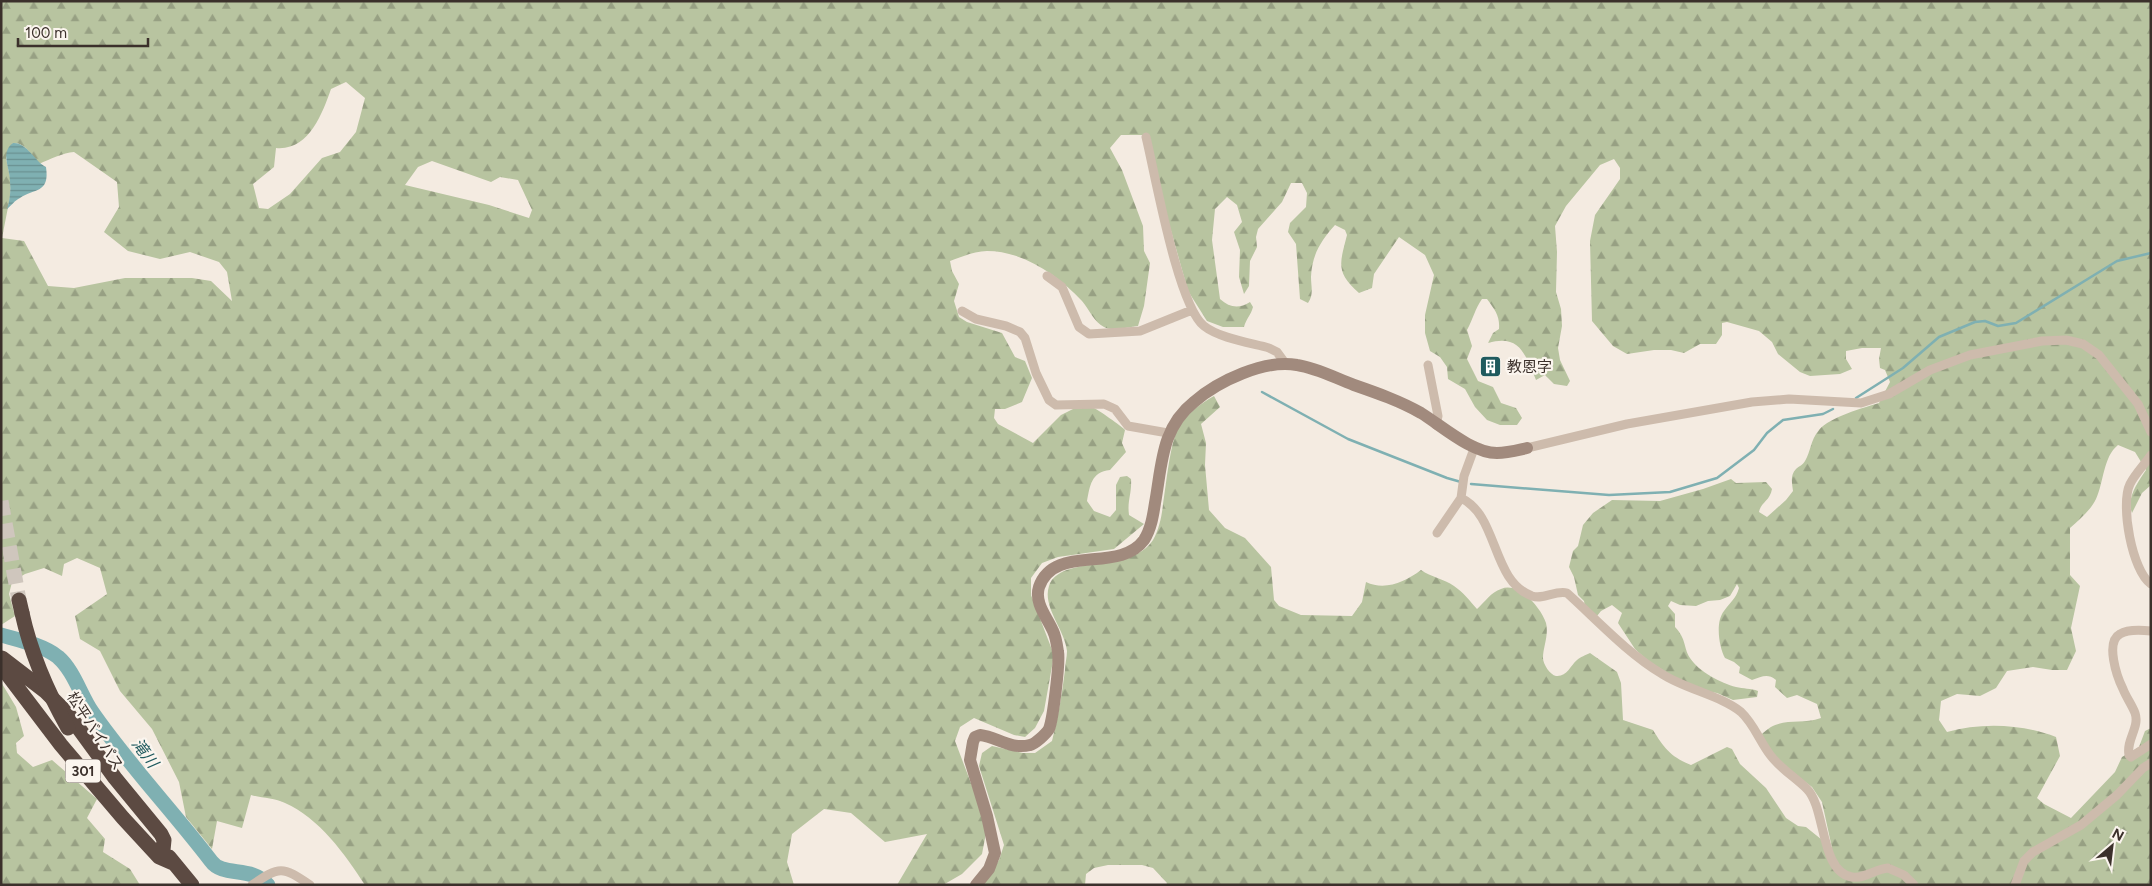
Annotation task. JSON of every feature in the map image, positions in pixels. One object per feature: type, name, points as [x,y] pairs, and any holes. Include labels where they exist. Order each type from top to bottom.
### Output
[{"type":"highway","name":"松平バイパス","points":[[20,606],[32,650],[42,676],[68,728],[88,759],[175,864]]},
{"type":"highway","name":"301","points":[[1,657],[45,691],[69,716],[115,778],[161,834],[164,840],[163,850]]},
{"type":"highway","name":"301","points":[[1,666],[61,745],[123,818],[159,856],[175,864],[192,885]]},
{"type":"street","points":[[1146,137],[1173,255],[1192,310],[1203,326],[1215,332],[1269,348],[1276,352],[1285,363]]},
{"type":"street","points":[[1047,276],[1062,287],[1079,327],[1089,334],[1140,331],[1192,310]]},
{"type":"street","points":[[962,310],[976,319],[1006,326],[1020,332],[1025,338],[1036,373],[1049,400],[1056,405],[1104,404],[1115,409],[1128,426],[1168,433]]},
{"type":"street","points":[[976,885],[989,870],[995,853],[987,816],[970,760],[973,742],[980,735],[1020,747],[1032,745],[1048,730],[1059,655],[1054,633],[1039,604],[1038,592],[1040,585],[1048,573],[1061,563],[1110,558],[1136,549],[1144,539],[1152,523],[1168,433],[1178,416],[1194,401],[1210,391],[1259,367],[1285,363],[1305,366],[1405,404],[1423,414],[1436,425],[1476,446],[1497,453],[1527,448],[1627,424],[1752,402],[1788,399],[1861,403],[1889,394],[1930,370],[1970,355],[2042,341],[2066,340],[2083,344],[2099,355],[2138,404],[2151,432]]},
{"type":"street","points":[[1428,365],[1438,416],[1436,425]]},
{"type":"street","points":[[1437,533],[1461,498],[1464,476],[1476,446]]},
{"type":"street","points":[[2151,455],[2130,485],[2126,501],[2126,515],[2136,560],[2142,576],[2151,584]]},
{"type":"street","points":[[1461,498],[1468,501],[1489,529],[1499,558],[1520,589],[1534,597],[1562,592],[1567,593],[1612,634],[1663,675],[1730,705],[1740,712],[1771,756],[1811,793],[1831,857],[1842,873],[1850,877],[1862,877],[1888,868],[1904,875],[1914,885]]},
{"type":"street","points":[[2151,631],[2130,631],[2119,634],[2116,638],[2113,654],[2117,676],[2135,713],[2137,722],[2130,738],[2129,754],[2131,757],[2135,756],[2151,744]]},
{"type":"street","points":[[2015,885],[2024,860],[2033,852],[2081,825],[2118,795],[2143,768],[2151,763]]},
{"type":"street","points":[[252,885],[268,874],[280,870],[289,871],[310,885]]},
{"type":"green space","points":[[1,1],[2151,1],[2151,485],[2142,493],[2132,513],[2132,496],[2136,485],[2146,470],[2135,452],[2118,445],[2109,456],[2094,503],[2070,528],[2070,575],[2080,586],[2071,628],[2076,651],[2067,670],[2033,667],[2007,671],[1996,688],[1980,696],[1957,694],[1941,701],[1939,720],[1947,732],[1974,727],[2002,726],[2030,729],[2056,737],[2060,756],[2037,798],[2044,804],[2071,818],[2115,772],[2122,757],[2139,747],[2145,731],[2151,728],[2151,885],[1166,885],[1167,883],[1153,868],[1142,865],[1108,865],[1094,868],[1086,874],[1085,885],[983,885],[999,860],[1004,845],[979,766],[982,753],[992,746],[1023,753],[1035,753],[1052,741],[1056,724],[1063,688],[1067,651],[1051,610],[1048,594],[1049,586],[1056,576],[1067,570],[1129,557],[1143,550],[1153,540],[1161,518],[1175,436],[1189,414],[1214,396],[1220,407],[1201,424],[1206,443],[1205,465],[1209,510],[1225,528],[1245,538],[1271,567],[1274,600],[1279,606],[1301,615],[1352,616],[1362,602],[1366,582],[1380,586],[1395,584],[1421,570],[1454,586],[1477,609],[1497,590],[1508,588],[1522,592],[1539,610],[1546,623],[1547,632],[1543,660],[1551,674],[1556,676],[1563,675],[1578,659],[1590,653],[1617,672],[1621,683],[1623,720],[1653,730],[1669,751],[1678,759],[1691,765],[1727,747],[1732,749],[1740,764],[1766,788],[1786,818],[1798,826],[1806,827],[1832,848],[1822,802],[1812,787],[1780,763],[1761,735],[1775,725],[1782,723],[1821,718],[1817,704],[1797,695],[1787,698],[1775,687],[1776,680],[1770,677],[1764,676],[1752,680],[1739,673],[1740,667],[1725,658],[1723,653],[1719,635],[1721,616],[1738,592],[1737,584],[1730,596],[1720,600],[1708,601],[1696,606],[1680,605],[1671,601],[1668,606],[1675,614],[1675,627],[1683,640],[1690,658],[1699,668],[1724,683],[1758,691],[1757,697],[1733,700],[1717,693],[1699,690],[1680,681],[1647,660],[1635,649],[1618,623],[1622,613],[1612,605],[1601,611],[1597,616],[1585,607],[1584,601],[1578,595],[1574,577],[1569,567],[1573,551],[1578,546],[1583,525],[1593,513],[1612,500],[1660,501],[1731,479],[1736,483],[1766,482],[1772,489],[1759,512],[1767,517],[1793,491],[1793,474],[1805,461],[1819,430],[1839,417],[1879,403],[1890,382],[1885,370],[1880,368],[1881,348],[1862,348],[1846,351],[1846,359],[1852,369],[1840,374],[1810,376],[1800,372],[1778,354],[1772,342],[1759,331],[1727,322],[1722,323],[1722,335],[1716,344],[1700,344],[1684,353],[1671,350],[1654,350],[1627,354],[1613,346],[1592,321],[1590,241],[1595,215],[1620,179],[1620,168],[1614,159],[1600,165],[1566,206],[1555,226],[1557,252],[1556,292],[1561,309],[1562,326],[1558,348],[1560,360],[1570,381],[1567,386],[1554,384],[1545,375],[1536,380],[1524,354],[1514,344],[1507,341],[1488,343],[1493,333],[1499,329],[1499,320],[1487,299],[1482,299],[1467,330],[1472,346],[1467,359],[1478,381],[1493,387],[1501,403],[1516,408],[1522,418],[1517,425],[1500,425],[1487,420],[1475,407],[1465,389],[1448,379],[1447,367],[1440,357],[1430,351],[1425,333],[1425,315],[1434,275],[1425,255],[1399,237],[1374,274],[1372,288],[1359,293],[1351,286],[1343,273],[1341,260],[1347,235],[1345,230],[1335,225],[1325,237],[1313,261],[1310,300],[1308,303],[1300,299],[1296,244],[1288,232],[1290,223],[1306,207],[1307,193],[1302,183],[1291,183],[1282,202],[1258,229],[1256,237],[1257,247],[1250,261],[1249,286],[1244,294],[1239,277],[1240,250],[1234,232],[1242,222],[1237,205],[1227,197],[1215,209],[1212,240],[1220,299],[1227,304],[1235,306],[1242,306],[1250,302],[1253,307],[1244,327],[1223,327],[1207,321],[1188,291],[1166,213],[1149,135],[1121,135],[1110,148],[1122,170],[1143,226],[1144,251],[1150,263],[1144,306],[1138,326],[1116,329],[1100,325],[1082,301],[1062,282],[1039,266],[1014,255],[982,251],[950,261],[952,271],[959,284],[954,301],[959,317],[967,322],[1002,333],[1015,357],[1025,361],[1032,378],[1022,402],[1005,409],[995,409],[994,418],[998,424],[1033,443],[1061,415],[1073,409],[1092,407],[1110,418],[1125,430],[1122,443],[1126,452],[1110,470],[1104,471],[1095,477],[1092,481],[1087,501],[1094,511],[1110,517],[1116,510],[1116,485],[1120,477],[1127,476],[1131,479],[1129,515],[1144,524],[1114,549],[1058,557],[1042,563],[1031,578],[1031,595],[1054,655],[1044,711],[1035,728],[1025,737],[1014,735],[974,718],[960,727],[955,741],[980,807],[986,833],[982,854],[962,874],[943,885],[897,885],[927,834],[885,842],[851,813],[824,809],[792,834],[787,862],[794,885],[365,885],[340,849],[309,818],[281,801],[251,795],[242,828],[217,821],[212,849],[186,817],[179,782],[152,729],[120,691],[100,651],[80,639],[75,616],[107,594],[100,568],[77,558],[64,564],[62,576],[44,568],[25,574],[12,582],[9,594],[15,616],[1,625]],"holes":[[[346,82],[365,98],[356,132],[340,152],[322,158],[290,194],[268,209],[259,208],[253,184],[274,167],[276,148],[297,144],[306,137],[318,119],[331,89]],[[13,143],[25,147],[39,164],[74,152],[117,182],[119,207],[104,232],[128,251],[160,259],[190,252],[219,262],[227,272],[232,301],[211,281],[192,278],[125,278],[74,288],[48,286],[24,241],[2,238],[11,182],[6,158]],[[432,161],[491,182],[500,177],[518,180],[532,210],[529,218],[489,205],[405,185],[418,167]]]},
{"type":"green space","points":[[1,682],[16,707],[24,736],[16,743],[17,753],[33,767],[52,760],[97,799],[87,818],[105,839],[103,852],[130,869],[140,885],[1,885]]},
{"type":"water","points":[[13,143],[22,145],[46,167],[47,176],[46,182],[40,189],[18,199],[7,209],[10,199],[10,176],[6,156],[9,147]]},
{"type":"waterway","points":[[1856,398],[1903,368],[1939,337],[1975,322],[1985,321],[1998,326],[2016,323],[2117,261],[2151,253]]},
{"type":"waterway","points":[[1262,392],[1348,439],[1461,482]]},
{"type":"waterway","points":[[1471,484],[1609,495],[1670,492],[1717,478],[1754,450],[1767,433],[1783,420],[1823,414],[1833,409]]},
{"type":"waterway","name":"滝川","points":[[1,635],[38,646],[58,657],[68,669],[92,712],[106,731],[211,861],[223,869],[254,875],[268,885]]},
{"type":"tunnel","points":[[1,501],[19,600]]},
{"type":"place","name":"教恩字","points":[[1491,367]]}]
